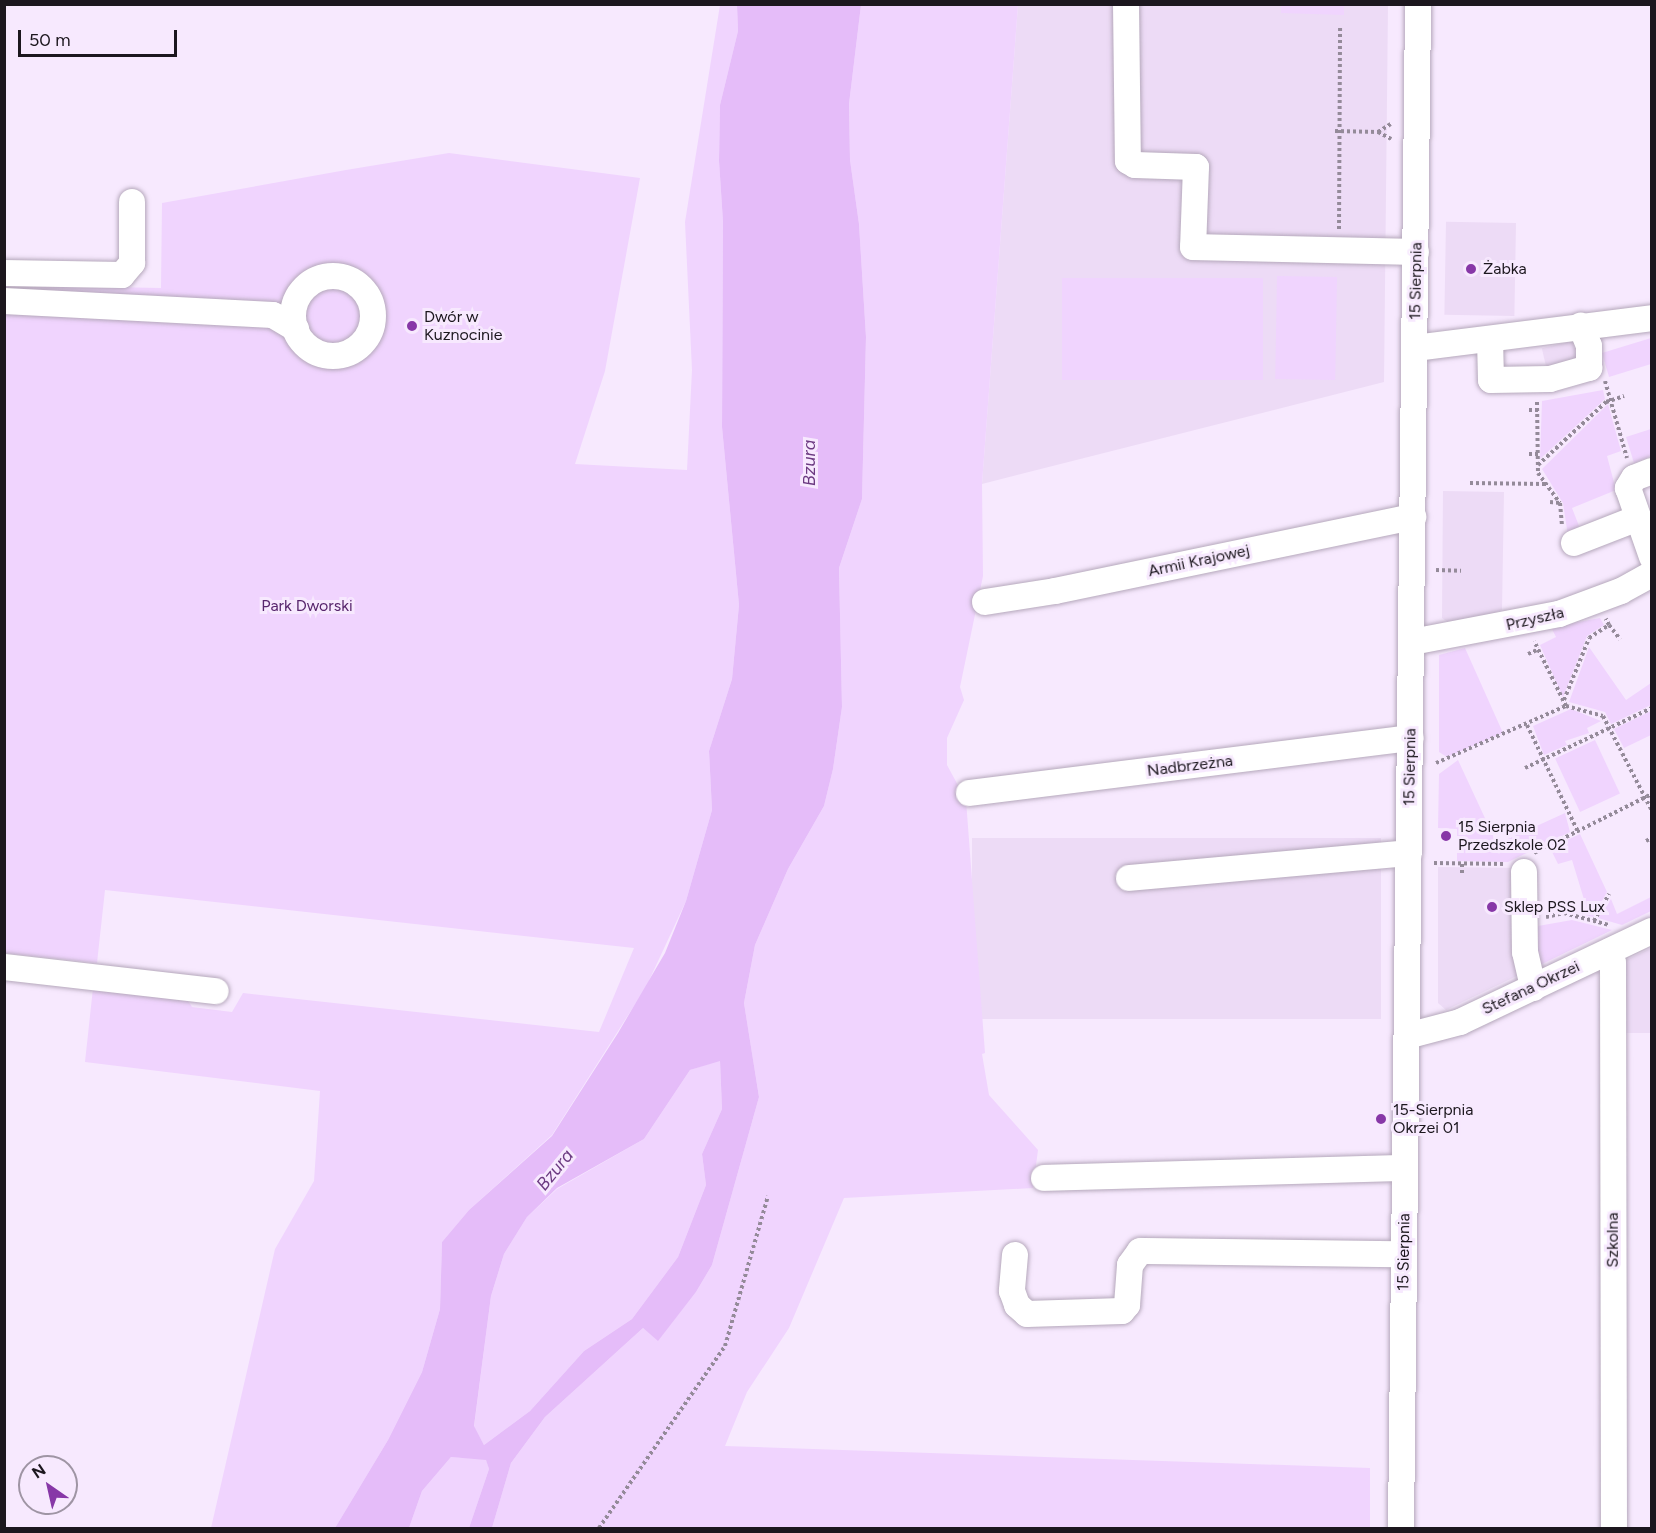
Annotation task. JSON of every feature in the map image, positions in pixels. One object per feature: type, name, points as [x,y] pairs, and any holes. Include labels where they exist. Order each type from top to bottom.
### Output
[{"type":"street","points":[[1126,4],[1128,161],[1135,165],[1196,167],[1193,247],[1416,252]]},
{"type":"street","name":"15 Sierpnia","points":[[1401,1528],[1418,4]]},
{"type":"street","points":[[4,273],[122,275],[132,263],[132,202]]},
{"type":"street","points":[[4,301],[273,315],[296,329],[312,349],[337,356],[349,352],[364,340],[373,323],[373,310],[361,286],[337,276],[311,282],[295,304],[273,315]]},
{"type":"street","points":[[295,304],[296,329]]},
{"type":"street","points":[[1415,348],[1652,318]]},
{"type":"street","points":[[1490,339],[1491,380],[1537,380],[1589,368],[1589,346],[1581,326]]},
{"type":"street","points":[[1643,475],[1629,494],[1652,557]]},
{"type":"street","name":"Armii Krajowej","points":[[985,602],[1055,591],[1413,517]]},
{"type":"street","points":[[1566,532],[1638,518]]},
{"type":"street","name":"Przyszła","points":[[1412,642],[1525,622],[1595,602],[1652,574]]},
{"type":"street","name":"Nadbrzeżna","points":[[969,793],[1410,738]]},
{"type":"street","points":[[1129,878],[1410,853]]},
{"type":"street","points":[[1523,863],[1527,964],[1533,988]]},
{"type":"street","name":"Stefana Okrzei","points":[[1407,1036],[1460,1022],[1652,931]]},
{"type":"street","name":"Szkolna","points":[[1610,951],[1613,963],[1614,1528]]},
{"type":"street","points":[[4,967],[216,991]]},
{"type":"street","points":[[1044,1178],[1405,1168]]},
{"type":"street","points":[[1015,1255],[1011,1277],[1017,1305],[1026,1314],[1038,1314],[1122,1311],[1127,1305],[1130,1265],[1140,1251],[1404,1254]]},
{"type":"path","points":[[1339,250],[1338,131],[1341,26]]},
{"type":"path","points":[[1378,132],[1391,124]]},
{"type":"path","points":[[1338,131],[1378,132],[1391,139]]},
{"type":"path","points":[[1605,378],[1611,400],[1643,475]]},
{"type":"path","points":[[1537,380],[1538,473],[1560,502],[1566,532]]},
{"type":"path","points":[[1539,465],[1611,400],[1624,396]]},
{"type":"path","points":[[1529,410],[1538,410]]},
{"type":"path","points":[[1528,454],[1538,454]]},
{"type":"path","points":[[1470,483],[1546,484]]},
{"type":"path","points":[[1550,502],[1560,502]]},
{"type":"path","points":[[1554,523],[1566,532]]},
{"type":"path","points":[[1436,570],[1461,571]]},
{"type":"path","points":[[1595,602],[1620,639]]},
{"type":"path","points":[[1563,700],[1589,638],[1609,624]]},
{"type":"path","points":[[1534,639],[1566,706]]},
{"type":"path","points":[[1528,654],[1539,649]]},
{"type":"path","points":[[1436,763],[1566,706],[1603,716],[1652,811]]},
{"type":"path","points":[[1525,768],[1652,708]]},
{"type":"path","points":[[1527,725],[1578,832]]},
{"type":"path","points":[[1434,863],[1523,863],[1652,794]]},
{"type":"path","points":[[1646,841],[1652,838]]},
{"type":"path","points":[[1462,864],[1462,873]]},
{"type":"path","points":[[1594,921],[1609,894]]},
{"type":"path","points":[[1526,923],[1564,914],[1615,926]]},
{"type":"path","points":[[599,1528],[725,1346],[768,1196]]},
{"type":"shaded area","points":[[1018,5],[1388,5],[1384,382],[982,484]]},
{"type":"shaded area","points":[[1446,222],[1516,223],[1514,316],[1444,315]]},
{"type":"shaded area","points":[[1573,341],[1579,366],[1548,374],[1542,348]]},
{"type":"shaded area","points":[[1443,491],[1504,492],[1502,610],[1455,627],[1442,618]]},
{"type":"shaded area","points":[[972,838],[1381,838],[1381,1019],[972,1019]]},
{"type":"shaded area","points":[[1438,867],[1530,868],[1531,969],[1446,1010],[1438,1003]]},
{"type":"shaded area","points":[[1651,948],[1651,1033],[1623,1033],[1622,962]]},
{"type":"green space","name":"Park Dworski","points":[[720,5],[737,5],[738,31],[720,105],[719,161],[723,222],[722,427],[739,605],[732,679],[709,751],[712,810],[686,901],[646,987],[552,1135],[469,1210],[442,1242],[440,1309],[422,1372],[388,1440],[335,1528],[211,1528],[275,1249],[314,1181],[320,1091],[85,1062],[93,988],[187,999],[192,1007],[232,1012],[243,993],[599,1032],[634,948],[105,890],[97,963],[5,953],[5,285],[161,288],[162,203],[346,170],[449,153],[640,178],[605,371],[575,464],[687,470],[692,370],[685,222]]},
{"type":"green space","points":[[861,5],[1018,5],[982,484],[983,576],[960,687],[964,700],[947,738],[947,765],[966,800],[985,1053],[982,1054],[989,1095],[1038,1150],[1033,1188],[844,1198],[789,1328],[747,1392],[725,1446],[1370,1468],[1370,1528],[492,1528],[511,1463],[545,1417],[643,1328],[658,1340],[696,1292],[712,1265],[759,1097],[744,1003],[755,945],[788,869],[824,806],[833,769],[842,707],[839,568],[862,499],[866,337],[859,224],[850,160],[849,104]]},
{"type":"green space","points":[[1281,5],[1344,5],[1344,15],[1281,13]]},
{"type":"green space","points":[[1277,276],[1337,277],[1335,380],[1275,379]]},
{"type":"green space","points":[[1062,278],[1263,278],[1263,380],[1062,380]]},
{"type":"green space","points":[[1651,338],[1651,364],[1609,377],[1602,353]]},
{"type":"green space","points":[[1603,390],[1605,399],[1540,459],[1542,401]]},
{"type":"green space","points":[[1608,404],[1621,451],[1607,456],[1616,490],[1572,508],[1581,531],[1568,536],[1563,503],[1542,469]]},
{"type":"green space","points":[[1651,429],[1651,456],[1634,463],[1626,437]]},
{"type":"green space","points":[[1600,618],[1604,625],[1587,636],[1563,697],[1540,645],[1556,637],[1551,627]]},
{"type":"green space","points":[[1589,647],[1626,700],[1651,683],[1651,705],[1611,724],[1605,712],[1569,702]]},
{"type":"green space","points":[[1465,648],[1503,733],[1447,757],[1439,752],[1439,655]]},
{"type":"green space","points":[[1571,709],[1601,721],[1587,728],[1589,733],[1565,741],[1567,745],[1544,755],[1533,726]]},
{"type":"green space","points":[[1651,711],[1651,735],[1624,748],[1614,729]]},
{"type":"green space","points":[[1595,740],[1620,793],[1580,812],[1555,759]]},
{"type":"green space","points":[[1458,760],[1497,844],[1565,813],[1570,832],[1508,862],[1457,861],[1457,829],[1438,828],[1439,774]]},
{"type":"green space","points":[[1580,834],[1607,892],[1593,917],[1585,915],[1586,906],[1572,860],[1558,864],[1550,848]]},
{"type":"green space","points":[[1651,897],[1651,911],[1622,925],[1598,918],[1611,899],[1617,914]]},
{"type":"green space","points":[[1572,920],[1612,930],[1542,964],[1537,962],[1533,932],[1538,926]]},
{"type":"green space","points":[[720,1060],[722,1109],[702,1154],[706,1185],[678,1257],[632,1319],[584,1351],[530,1411],[484,1445],[474,1427],[491,1296],[504,1254],[527,1217],[557,1189],[644,1139],[690,1070]]},
{"type":"green space","points":[[451,1457],[486,1459],[489,1469],[469,1528],[409,1528],[422,1491]]},
{"type":"water","name":"Bzura","points":[[737,5],[861,5],[849,104],[850,160],[859,224],[866,337],[862,499],[839,568],[842,707],[833,769],[824,806],[788,869],[755,945],[744,1003],[759,1097],[712,1265],[696,1292],[658,1341],[643,1328],[545,1417],[511,1463],[492,1528],[469,1528],[489,1469],[486,1460],[451,1457],[422,1491],[409,1528],[335,1528],[388,1440],[422,1372],[440,1309],[442,1242],[469,1210],[552,1136],[618,1033],[665,953],[686,901],[712,810],[709,751],[732,679],[739,605],[722,427],[723,222],[719,161],[720,105],[738,31]],"holes":[[[720,1061],[722,1109],[702,1154],[706,1185],[678,1257],[632,1319],[584,1351],[530,1411],[484,1445],[474,1426],[491,1296],[504,1254],[527,1217],[557,1188],[644,1139],[690,1070]]]},
{"type":"place","name":"Żabka","points":[[1471,269]]},
{"type":"place","name":"Dwór w Kuznocinie","points":[[412,326]]},
{"type":"place","name":"15 Sierpnia Przedszkole 02","points":[[1446,836]]},
{"type":"place","name":"Sklep PSS Lux","points":[[1492,907]]},
{"type":"place","name":"15-Sierpnia Okrzei 01","points":[[1381,1119]]}]
